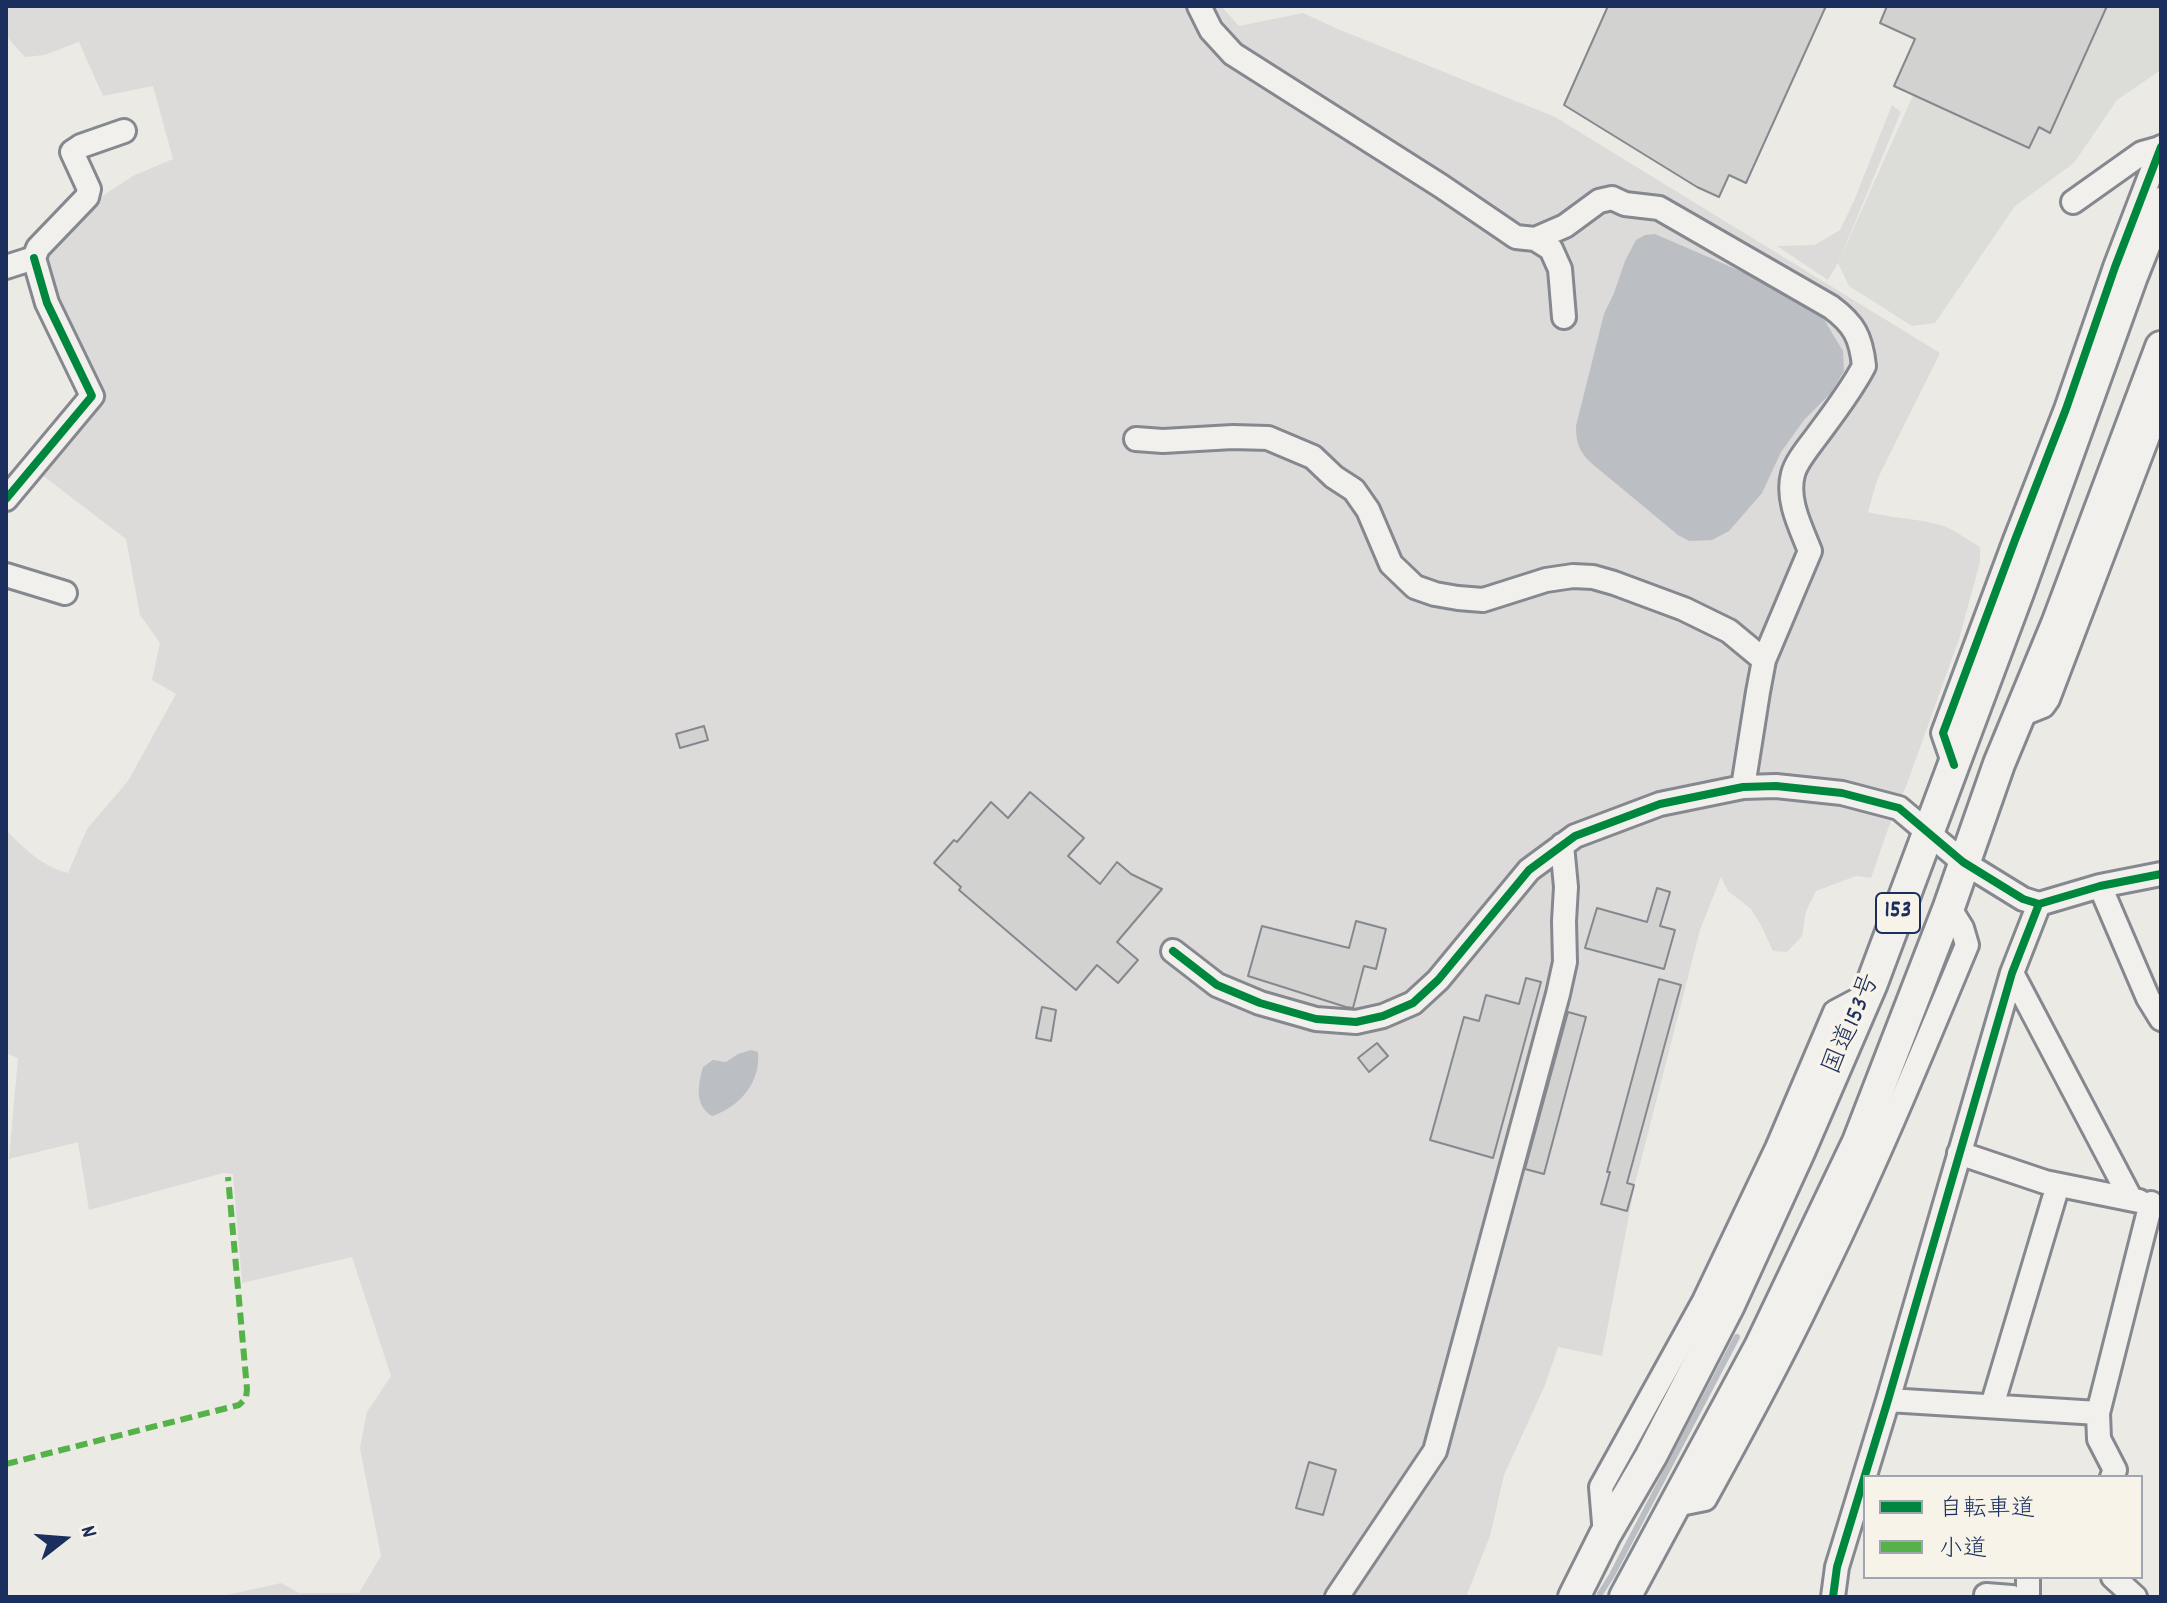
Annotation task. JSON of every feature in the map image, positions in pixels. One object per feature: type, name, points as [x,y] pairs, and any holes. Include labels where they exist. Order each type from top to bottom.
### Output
[{"type":"highway","name":"国道153号","points":[[1574,1597],[1605,1535],[1651,1456],[1735,1264],[1799,1152],[1867,995],[2019,590],[2073,412],[2124,271],[2161,203]]},
{"type":"highway","name":"国道153号","points":[[1625,1597],[1760,1347],[1858,1142],[1949,907],[2018,716],[2154,401],[2161,347]]},
{"type":"street","points":[[1199,6],[1211,30],[1233,54],[1516,237],[1535,239],[1551,249],[1560,269],[1564,317]]},
{"type":"street","points":[[6,499],[92,396],[47,303],[34,258],[38,248],[87,197],[89,189],[72,152],[124,131]]},
{"type":"street","points":[[2073,202],[2142,153],[2161,148]]},
{"type":"street","points":[[2124,271],[2161,148]]},
{"type":"street","points":[[1535,239],[1565,226],[1599,201],[1612,198],[1625,204],[1659,208],[1831,307],[1847,319],[1858,336],[1864,366],[1793,473],[1792,495],[1798,522],[1810,551],[1764,660],[1743,787]]},
{"type":"street","points":[[6,267],[34,258]]},
{"type":"street","points":[[2018,716],[2043,706],[2048,699],[2154,401]]},
{"type":"street","points":[[1136,439],[1268,438],[1313,457],[1334,477],[1354,490],[1368,510],[1391,564],[1415,587],[1435,594],[1483,600],[1546,580],[1593,577],[1695,614],[1729,631],[1764,660]]},
{"type":"street","points":[[6,575],[65,593]]},
{"type":"street","points":[[1173,951],[1217,985],[1260,1003],[1316,1019],[1356,1022],[1383,1016],[1413,1003],[1438,980],[1529,870],[1575,836],[1660,804],[1743,787],[1776,786],[1842,793],[1899,808],[1963,862],[2023,899],[2039,904],[2100,886],[2161,874]]},
{"type":"street","points":[[1337,1597],[1435,1451],[1565,962],[1566,887],[1562,845]]},
{"type":"street","points":[[2100,886],[2148,998],[2161,1019]]},
{"type":"street","points":[[1865,1475],[2012,973],[2039,904]]},
{"type":"street","points":[[2012,973],[2148,1202],[2098,1413],[2099,1439],[2115,1470],[2113,1475]]},
{"type":"street","points":[[1959,1153],[2058,1185],[2148,1202]]},
{"type":"street","points":[[1992,1406],[2058,1185]]},
{"type":"street","points":[[1888,1400],[2098,1413]]},
{"type":"street","points":[[1833,1597],[1837,1567],[1863,1482]]},
{"type":"street","points":[[2023,1597],[2028,1594],[2028,1579]]},
{"type":"street","points":[[2115,1579],[2135,1597]]},
{"type":"street","points":[[1986,1590],[2012,1597]]},
{"type":"shaded area","points":[[6,6],[1221,6],[1239,26],[1303,13],[1555,117],[1940,353],[1877,480],[1868,512],[1946,527],[1980,547],[1980,562],[1959,639],[1907,784],[1871,878],[1856,876],[1816,891],[1806,911],[1802,936],[1787,952],[1773,951],[1751,909],[1728,891],[1721,877],[1700,930],[1635,1184],[1602,1356],[1558,1347],[1545,1385],[1504,1475],[1490,1536],[1466,1597],[218,1597],[281,1583],[299,1593],[359,1593],[381,1556],[360,1448],[367,1412],[391,1376],[352,1257],[242,1283],[233,1174],[223,1173],[89,1210],[78,1142],[9,1159],[18,1058],[6,1053],[6,830],[42,861],[68,873],[87,829],[128,781],[176,694],[152,680],[160,643],[140,615],[126,539],[38,472],[95,399],[44,273],[48,247],[81,210],[133,176],[173,159],[153,86],[103,96],[79,42],[44,55],[25,57],[6,36]]},
{"type":"shaded area","points":[[1953,6],[2161,6],[2161,70],[2117,100],[2074,163],[2015,206],[1935,323],[1912,326],[1849,286],[1838,263]]},
{"type":"shaded area","points":[[1892,105],[1901,112],[1828,280],[1777,246],[1815,245],[1840,230]]},
{"type":"shaded area","points":[[1655,234],[1801,301],[1824,319],[1843,351],[1844,371],[1831,393],[1804,420],[1781,452],[1762,493],[1729,531],[1712,540],[1689,541],[1678,535],[1590,462],[1581,450],[1577,437],[1576,426],[1604,314],[1636,240]]},
{"type":"shaded area","points":[[751,1050],[758,1052],[752,1084],[731,1107],[712,1116],[700,1100],[703,1067],[713,1060],[726,1062]]},
{"type":"building","points":[[1608,6],[1826,6],[1746,183],[1729,175],[1719,197],[1697,187],[1564,105]]},
{"type":"building","points":[[1887,6],[2107,6],[2050,133],[2039,127],[2029,148],[1894,86],[1915,39],[1880,23]]},
{"type":"building","points":[[704,726],[708,740],[680,748],[676,734]]},
{"type":"building","points":[[1030,792],[1084,838],[1068,856],[1100,884],[1117,862],[1131,874],[1162,889],[1117,942],[1138,960],[1118,983],[1097,965],[1076,990],[959,890],[961,887],[934,863],[954,840],[957,842],[991,802],[1008,818]]},
{"type":"building","points":[[1657,888],[1670,892],[1660,926],[1675,930],[1664,969],[1585,948],[1597,908],[1647,922]]},
{"type":"building","points":[[1356,921],[1386,929],[1376,969],[1364,966],[1353,1008],[1248,976],[1262,926],[1349,948]]},
{"type":"building","points":[[1526,978],[1541,982],[1493,1158],[1430,1140],[1464,1017],[1479,1021],[1486,995],[1519,1004]]},
{"type":"building","points":[[1659,979],[1681,985],[1627,1183],[1634,1185],[1627,1211],[1601,1204]]},
{"type":"building","points":[[1042,1007],[1056,1010],[1051,1041],[1036,1038]]},
{"type":"building","points":[[1568,1012],[1586,1017],[1544,1174],[1525,1169]]},
{"type":"building","points":[[1377,1043],[1388,1056],[1369,1072],[1358,1058]]},
{"type":"building","points":[[1309,1462],[1336,1470],[1323,1515],[1296,1508]]},
{"type":"waterway","points":[[1600,1594],[1737,1337]]},
{"type":"marked path","points":[[6,1464],[239,1405],[246,1398],[228,1177]]},
{"type":"cycle path","points":[[1954,765],[1943,733],[2161,147]]},
{"type":"cycle path","points":[[6,499],[92,396],[47,303],[34,258]]},
{"type":"cycle path","points":[[1173,951],[1217,985],[1260,1003],[1316,1019],[1356,1022],[1383,1016],[1413,1003],[1438,980],[1529,870],[1575,836],[1660,804],[1743,787],[1776,786],[1842,793],[1899,808],[1963,862],[2023,899],[2039,904],[2100,886],[2161,874]]},
{"type":"cycle path","points":[[1865,1475],[2012,973],[2039,904]]},
{"type":"cycle path","points":[[1833,1597],[1837,1567],[1863,1482]]}]
